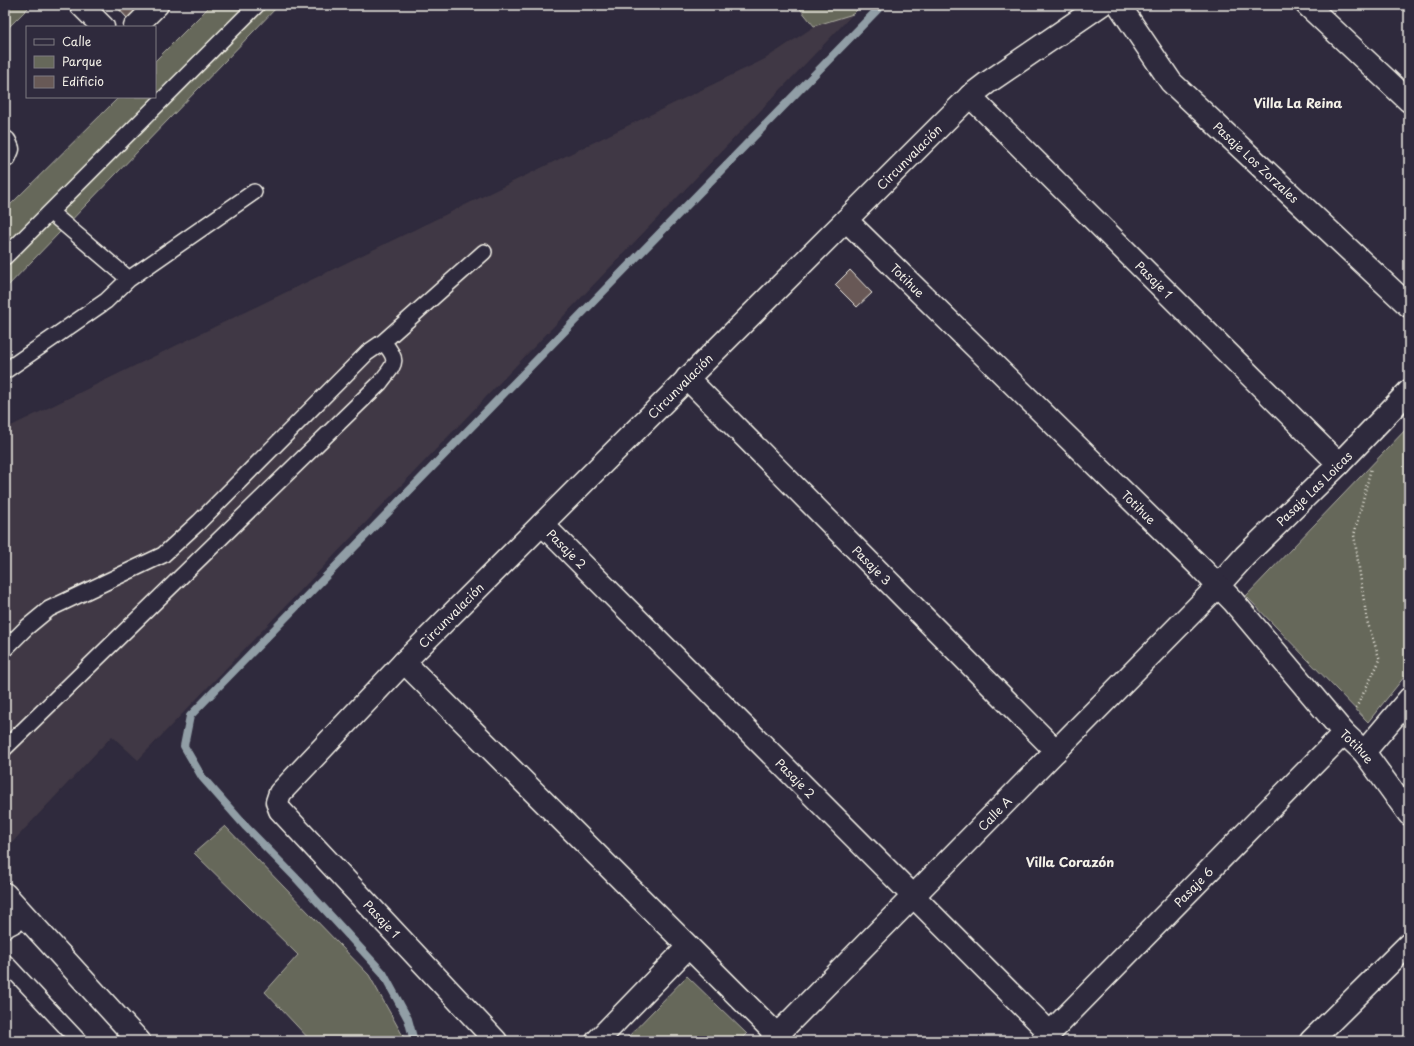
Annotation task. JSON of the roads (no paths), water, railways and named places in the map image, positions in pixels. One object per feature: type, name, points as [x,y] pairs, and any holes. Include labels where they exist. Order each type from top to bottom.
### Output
[{"type":"street","points":[[81,5],[102,26]]},
{"type":"street","points":[[136,26],[157,5]]},
{"type":"street","name":"Circunvalación","points":[[280,793],[404,662],[970,96],[986,83],[1101,5]]},
{"type":"street","name":"Pasaje Los Zorzales","points":[[1119,5],[1171,82],[1409,306]]},
{"type":"street","points":[[1307,5],[1409,101]]},
{"type":"street","name":"Pasaje 1","points":[[970,96],[1339,464]]},
{"type":"street","points":[[5,142],[8,149],[5,156]]},
{"type":"street","name":"Totihue","points":[[846,220],[1234,601],[1344,732],[1364,752],[1409,814]]},
{"type":"street","name":"Pasaje 3","points":[[687,378],[1056,751]]},
{"type":"street","name":"Pasaje Las Loicas","points":[[1218,586],[1245,556],[1339,464],[1409,391]]},
{"type":"street","name":"Pasaje 2","points":[[542,524],[913,895],[1046,1037]]},
{"type":"street","name":"Calle A","points":[[777,1039],[913,895],[1218,586]]},
{"type":"street","points":[[404,662],[688,947],[777,1039]]},
{"type":"street","points":[[1364,752],[1409,699]]},
{"type":"street","name":"Pasaje 6","points":[[1046,1037],[1344,732]]},
{"type":"street","name":"Pasaje 1","points":[[280,793],[277,802],[280,810],[496,1041]]},
{"type":"street","points":[[5,894],[139,1041]]},
{"type":"street","points":[[5,926],[24,916]]},
{"type":"street","points":[[1311,1041],[1409,944]]},
{"type":"street","points":[[597,1041],[688,947]]},
{"type":"lane","points":[[5,257],[257,5]]},
{"type":"lane","points":[[5,371],[106,301],[129,279],[254,192]]},
{"type":"lane","points":[[50,212],[129,279]]},
{"type":"lane","points":[[5,649],[26,628],[49,609],[163,555],[199,522],[367,353],[383,342],[484,252]]},
{"type":"lane","points":[[5,748],[380,383],[393,365],[393,353],[383,342]]},
{"type":"lane","points":[[5,962],[79,1041]]},
{"type":"waterway","points":[[414,1041],[408,1019],[383,973],[296,878],[246,827],[202,777],[184,746],[190,716],[882,5]]},
{"type":"district","name":"Villa La Reina","points":[[1298,102]]},
{"type":"district","name":"Villa Corazón","points":[[1070,861]]}]
